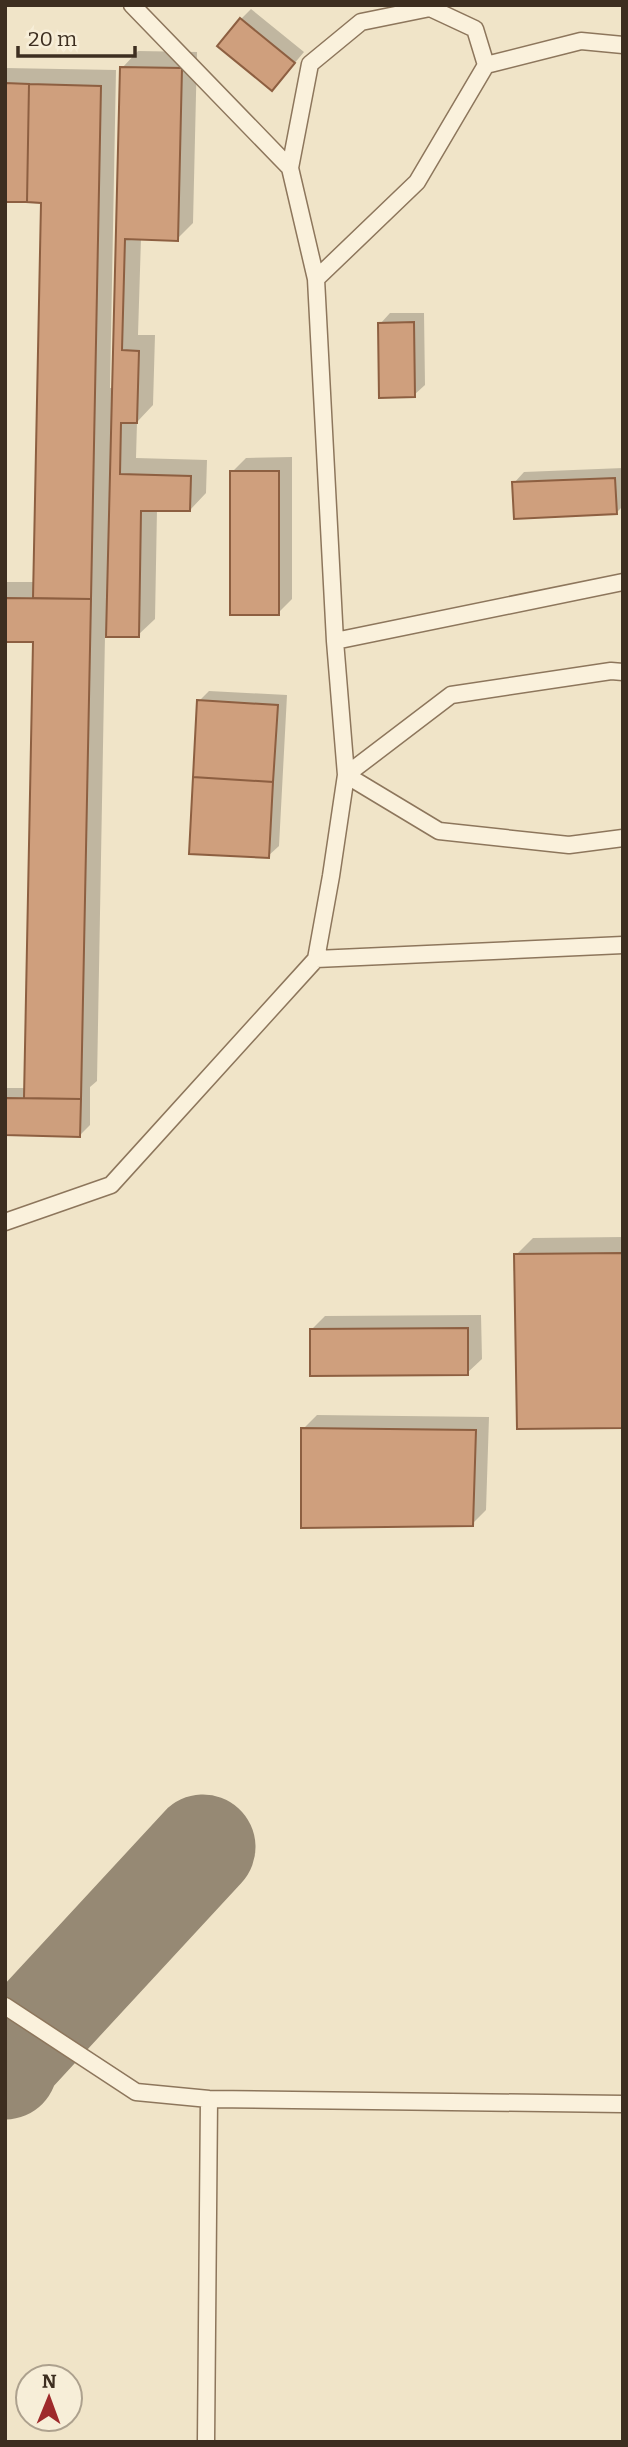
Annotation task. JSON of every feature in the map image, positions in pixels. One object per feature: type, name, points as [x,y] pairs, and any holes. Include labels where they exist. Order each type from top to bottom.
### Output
[{"type":"lane","points":[[132,5],[290,168]]},
{"type":"lane","points":[[5,1223],[111,1185],[316,959],[346,775],[335,641],[316,279],[290,168],[310,64],[361,22],[430,8],[475,29],[486,65]]},
{"type":"lane","points":[[316,279],[417,182],[486,65],[581,41],[623,45]]},
{"type":"lane","points":[[335,641],[623,582]]},
{"type":"lane","points":[[346,775],[451,695],[611,671],[623,672]]},
{"type":"lane","points":[[346,775],[439,831],[569,845],[623,838]]},
{"type":"lane","points":[[316,959],[623,945]]},
{"type":"lane","points":[[5,2006],[136,2092],[209,2099],[623,2104]]},
{"type":"lane","points":[[206,2442],[209,2099]]},
{"type":"building","points":[[240,18],[295,63],[272,91],[217,46]]},
{"type":"building","points":[[120,67],[182,68],[178,241],[125,239],[122,350],[139,351],[137,423],[121,423],[120,474],[191,476],[190,511],[141,511],[139,637],[106,637]]},
{"type":"building","points":[[5,83],[29,84],[27,202],[5,202]]},
{"type":"building","points":[[29,84],[101,86],[91,599],[33,598],[41,203],[27,202]]},
{"type":"building","points":[[414,322],[415,397],[379,398],[378,323]]},
{"type":"building","points":[[230,471],[279,471],[279,615],[230,615]]},
{"type":"building","points":[[615,478],[617,514],[514,519],[512,482]]},
{"type":"building","points":[[5,598],[91,599],[81,1099],[24,1098],[33,642],[5,642]]},
{"type":"building","points":[[197,700],[278,705],[273,782],[193,777]]},
{"type":"building","points":[[193,777],[273,782],[269,858],[189,854]]},
{"type":"building","points":[[5,1098],[81,1099],[80,1137],[5,1135]]},
{"type":"building","points":[[623,1253],[623,1428],[517,1429],[514,1254]]},
{"type":"building","points":[[468,1328],[468,1375],[310,1376],[310,1329]]},
{"type":"building","points":[[301,1428],[476,1430],[473,1526],[301,1528]]},
{"type":"taxiway","points":[[5,2067],[9,2057],[203,1847]]}]
